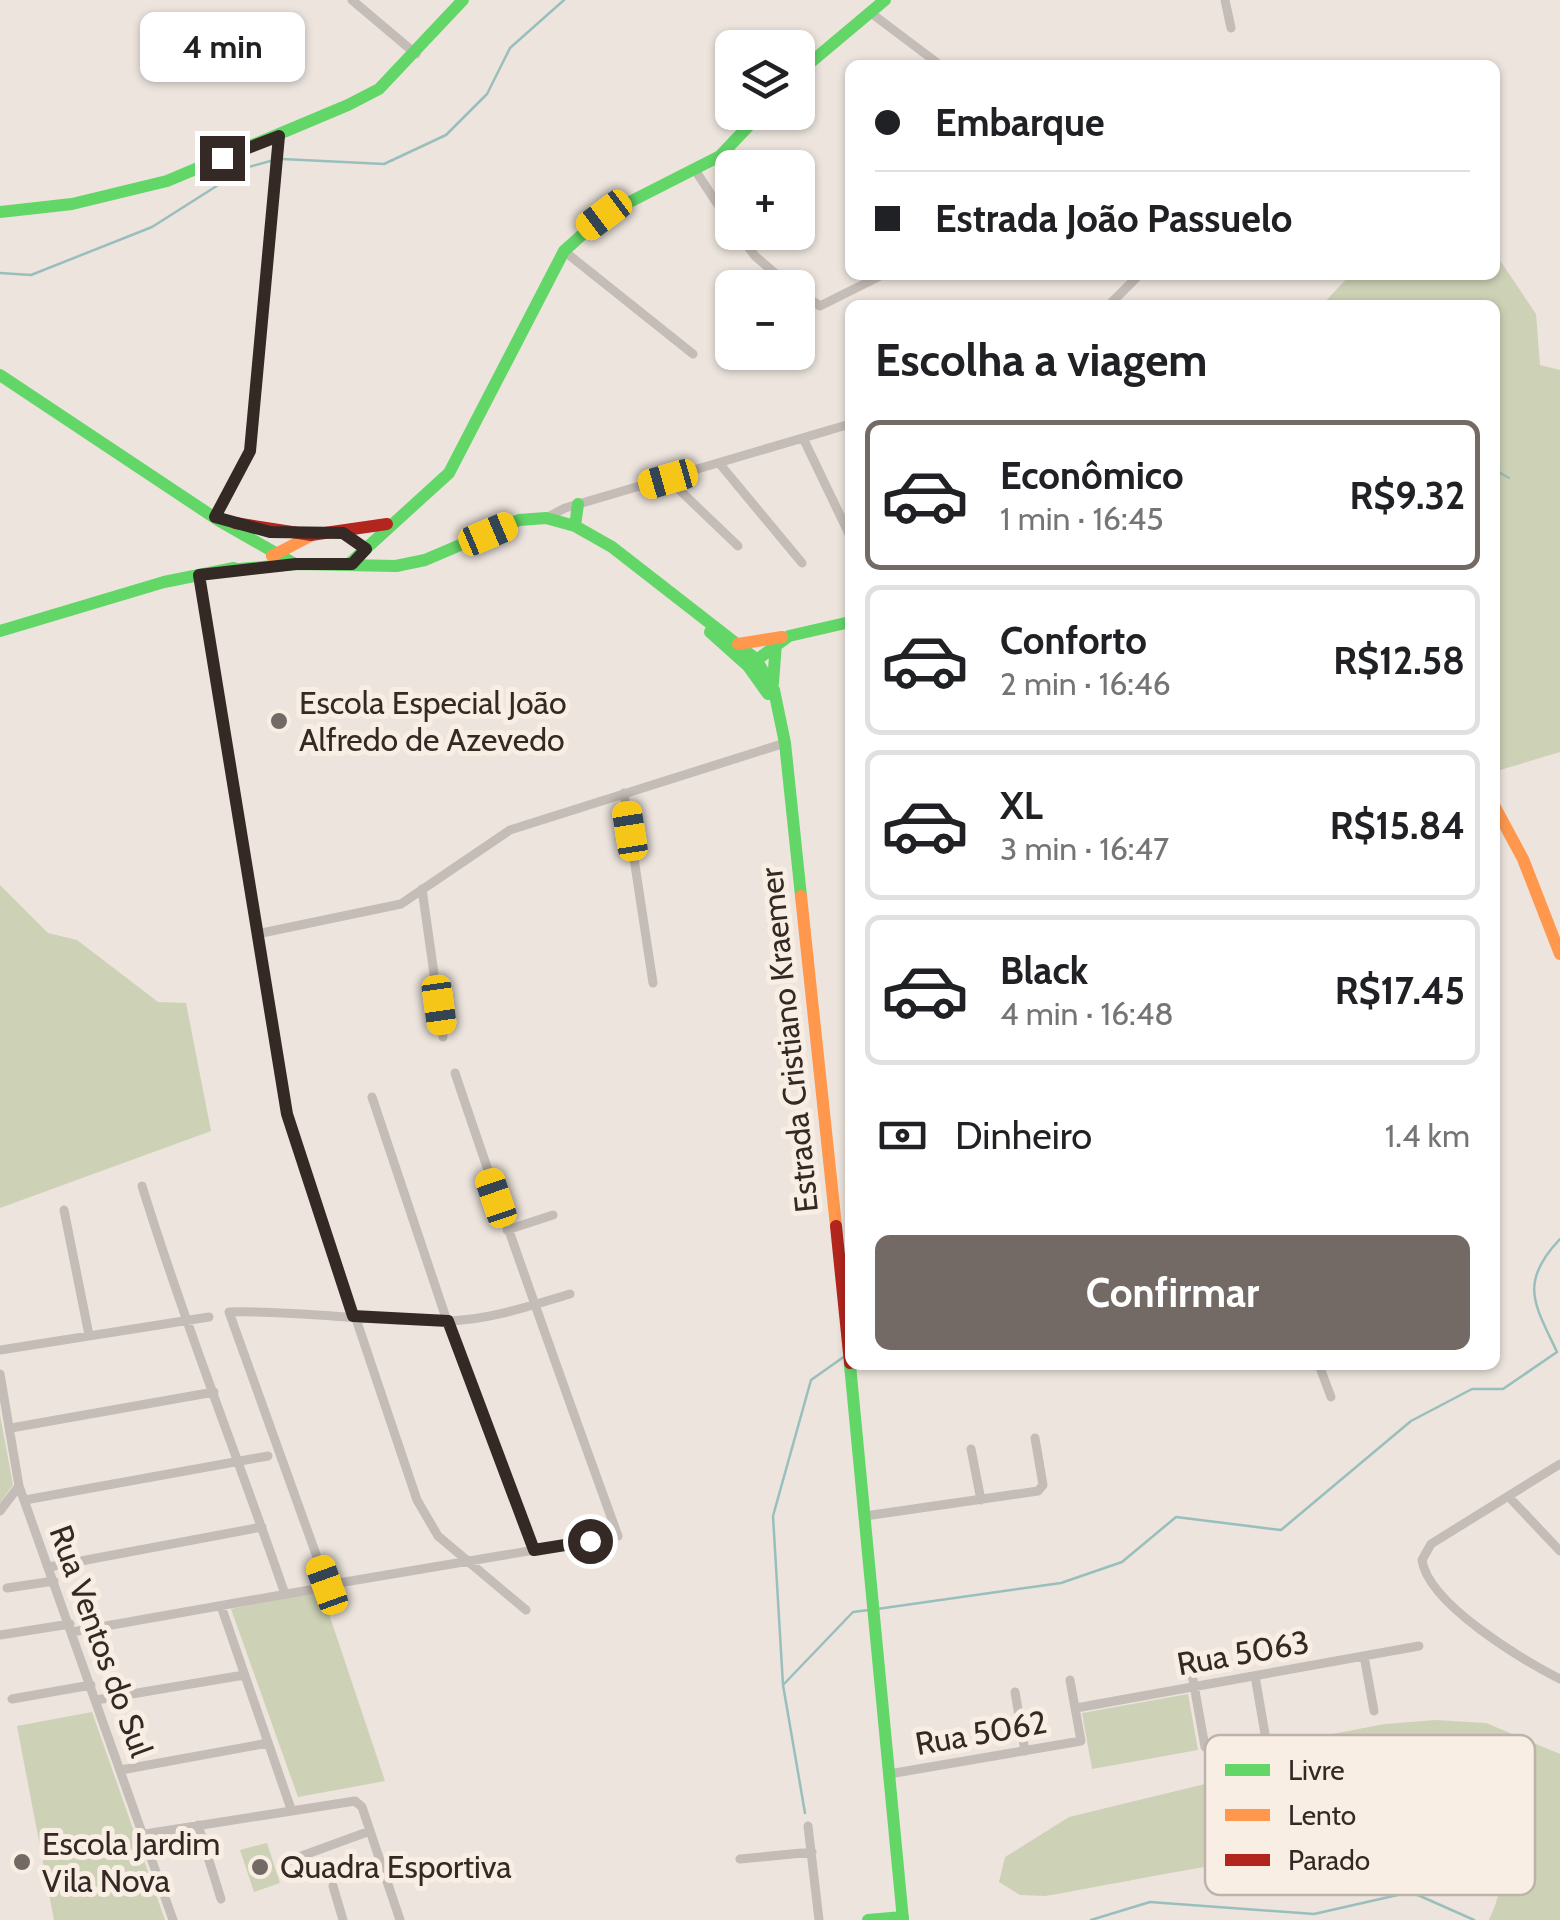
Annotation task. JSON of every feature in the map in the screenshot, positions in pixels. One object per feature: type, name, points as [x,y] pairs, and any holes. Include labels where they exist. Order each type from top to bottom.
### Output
[{"type":"main road","points":[[0,212],[72,204],[166,181],[279,136],[379,89],[463,0]]},
{"type":"main road","points":[[815,59],[886,0]]},
{"type":"main road","points":[[343,565],[358,560],[433,492],[462,454],[564,251],[604,215],[720,156],[745,130]]},
{"type":"main road","points":[[0,375],[82,423],[215,517],[296,564]]},
{"type":"main road","points":[[575,526],[578,504]]},
{"type":"main road","points":[[215,517],[257,530],[314,534],[343,533],[399,520]]},
{"type":"main road","points":[[0,630],[227,570],[296,564],[382,567],[426,560],[519,520],[552,519]]},
{"type":"main road","name":"Estrada Cristiano Kraemer","points":[[552,519],[575,526],[612,547],[752,663],[777,712]]},
{"type":"main road","points":[[343,533],[366,549],[382,567]]},
{"type":"main road","points":[[227,570],[276,553],[314,534]]},
{"type":"main road","name":"Estrada Cristiano Kraemer","points":[[676,599],[738,644],[774,690],[785,743],[845,1314]]},
{"type":"main road","points":[[738,644],[845,623]]},
{"type":"main road","points":[[752,663],[789,636]]},
{"type":"main road","points":[[774,690],[776,643]]},
{"type":"main road","points":[[1500,816],[1556,934],[1560,954]]},
{"type":"main road","name":"Estrada Cristiano Kraemer","points":[[850,1370],[903,1918]]},
{"type":"main road","points":[[868,1920],[903,1918]]},
{"type":"street","points":[[352,0],[416,54]]},
{"type":"street","points":[[1225,0],[1231,28]]},
{"type":"street","points":[[871,14],[933,60]]},
{"type":"street","points":[[215,517],[250,451],[279,136]]},
{"type":"street","points":[[695,170],[715,200]]},
{"type":"street","points":[[751,250],[772,270]]},
{"type":"street","points":[[564,251],[694,354]]},
{"type":"street","points":[[815,303],[820,306],[872,280]]},
{"type":"street","points":[[1114,300],[1134,280]]},
{"type":"street","points":[[552,519],[578,504],[845,425]]},
{"type":"street","points":[[803,438],[845,526]]},
{"type":"street","points":[[719,463],[802,563]]},
{"type":"street","points":[[668,479],[738,546]]},
{"type":"street","points":[[199,575],[287,1114],[418,1500],[438,1536],[526,1610]]},
{"type":"street","points":[[257,934],[401,904],[510,830],[785,743]]},
{"type":"street","points":[[624,793],[653,982]]},
{"type":"street","points":[[422,889],[444,1037]]},
{"type":"street","points":[[455,1073],[507,1230],[534,1304],[618,1536],[327,1585],[229,1312],[298,1310],[448,1321],[492,1317],[534,1304],[570,1294]]},
{"type":"street","points":[[372,1098],[448,1321],[534,1550]]},
{"type":"street","points":[[142,1186],[184,1321],[214,1392],[285,1594]]},
{"type":"street","points":[[64,1210],[90,1334]]},
{"type":"street","points":[[507,1230],[553,1215]]},
{"type":"street","points":[[0,1350],[210,1317]]},
{"type":"street","points":[[1322,1370],[1331,1397]]},
{"type":"street","name":"Rua Ventos do Sul","points":[[0,1374],[19,1486],[173,1920]]},
{"type":"street","points":[[11,1428],[214,1392]]},
{"type":"street","points":[[865,1516],[1041,1489],[1035,1438]]},
{"type":"street","points":[[971,1449],[981,1500]]},
{"type":"street","points":[[24,1500],[268,1456]]},
{"type":"street","points":[[1560,1464],[1430,1544],[1423,1567],[1472,1624],[1512,1654],[1560,1679]]},
{"type":"street","points":[[0,1511],[19,1486]]},
{"type":"street","points":[[1509,1497],[1560,1551]]},
{"type":"street","points":[[49,1567],[262,1527]]},
{"type":"street","points":[[6,1588],[54,1581]]},
{"type":"street","points":[[0,1635],[71,1628],[315,1589]]},
{"type":"street","points":[[220,1606],[290,1809]]},
{"type":"street","name":"Rua 5063","points":[[1076,1708],[1419,1646]]},
{"type":"street","points":[[1364,1656],[1374,1711]]},
{"type":"street","points":[[1189,1658],[1205,1747]]},
{"type":"street","points":[[96,1700],[244,1675]]},
{"type":"street","points":[[1255,1676],[1265,1734]]},
{"type":"street","points":[[1070,1680],[1076,1708]]},
{"type":"street","points":[[12,1699],[91,1686]]},
{"type":"street","points":[[1015,1692],[1025,1751]]},
{"type":"street","name":"Rua 5062","points":[[889,1774],[1081,1741],[1076,1708]]},
{"type":"street","points":[[121,1770],[268,1744]]},
{"type":"street","points":[[144,1834],[355,1800],[400,1920]]},
{"type":"street","points":[[198,1825],[221,1900]]},
{"type":"street","points":[[808,1826],[819,1920]]},
{"type":"street","points":[[285,1862],[370,1832]]},
{"type":"street","points":[[740,1859],[812,1852]]},
{"type":"street","points":[[333,1886],[343,1920]]},
{"type":"green space","points":[[1500,260],[1536,314],[1540,365],[1560,370],[1560,752],[1500,770],[1500,300],[1327,300],[1345,280],[1500,280]]},
{"type":"green space","points":[[0,885],[48,933],[77,940],[158,1002],[186,1003],[211,1131],[0,1208]]},
{"type":"green space","points":[[0,1415],[13,1485],[0,1503]]},
{"type":"green space","points":[[321,1590],[385,1781],[298,1797],[231,1609]]},
{"type":"green space","points":[[1188,1694],[1198,1750],[1092,1769],[1082,1713]]},
{"type":"green space","points":[[92,1712],[165,1920],[54,1920],[17,1726]]},
{"type":"green space","points":[[1435,1720],[1486,1723],[1515,1735],[1327,1735]]},
{"type":"green space","points":[[1535,1744],[1560,1754],[1560,1920],[1489,1920],[1498,1895],[1535,1895]]},
{"type":"green space","points":[[1205,1784],[1205,1866],[1045,1896],[1020,1895],[999,1882],[1005,1857],[1069,1817]]},
{"type":"green space","name":"Quadra Esportiva","points":[[267,1843],[280,1883],[254,1892],[240,1850]]},
{"type":"waterway","points":[[282,159],[384,164],[446,135],[487,94],[510,48],[564,0]]},
{"type":"waterway","points":[[0,273],[31,275],[152,227],[245,168],[274,160]]},
{"type":"waterway","points":[[1500,473],[1509,478]]},
{"type":"waterway","points":[[877,1609],[1061,1583],[1122,1562],[1176,1517],[1281,1530],[1411,1421],[1472,1389],[1503,1389],[1557,1352],[1537,1307],[1535,1282],[1547,1255],[1560,1239]]},
{"type":"waterway","points":[[805,1813],[783,1685],[773,1516],[811,1380],[845,1356]]},
{"type":"waterway","points":[[783,1685],[853,1612],[869,1610]]},
{"type":"waterway","points":[[1091,1920],[1150,1902],[1314,1914],[1398,1895]]},
{"type":"waterway","points":[[1418,1895],[1474,1920]]},
{"type":"traffic: fast","points":[[0,212],[72,204],[167,181],[348,105],[379,89],[463,0]]},
{"type":"traffic: fast","points":[[815,59],[885,0]]},
{"type":"traffic: fast","points":[[349,564],[449,473],[564,251],[604,215],[720,156],[745,130]]},
{"type":"traffic: fast","points":[[0,375],[218,520],[293,563]]},
{"type":"traffic: fast","points":[[575,526],[578,504]]},
{"type":"traffic: fast","points":[[227,570],[296,564],[396,566],[425,560],[519,520],[546,518],[575,526],[612,547],[756,659],[774,690],[785,743],[801,896]]},
{"type":"traffic: fast","points":[[0,631],[164,582],[234,568]]},
{"type":"traffic: fast","points":[[750,665],[789,636],[845,623]]},
{"type":"traffic: fast","points":[[710,632],[748,666],[768,694]]},
{"type":"traffic: fast","points":[[773,683],[776,643]]},
{"type":"traffic: fast","points":[[850,1370],[903,1920]]},
{"type":"traffic: fast","points":[[868,1920],[903,1917]]},
{"type":"traffic: slow","points":[[272,556],[314,534]]},
{"type":"traffic: slow","points":[[738,644],[782,637]]},
{"type":"traffic: slow","points":[[1500,816],[1523,859],[1560,954]]},
{"type":"traffic: slow","points":[[801,896],[836,1226]]},
{"type":"traffic: jam","points":[[235,523],[311,535],[387,524]]},
{"type":"traffic: jam","points":[[836,1226],[845,1314]]},
{"type":"place","name":"Escola Especial João Alfredo de Azevedo","points":[[279,721]]},
{"type":"place","name":"Escola Jardim Vila Nova","points":[[22,1862]]},
{"type":"place","name":"Quadra Esportiva","points":[[260,1867]]},
{"type":"route","points":[[222,158],[279,136],[250,451],[215,517],[270,532],[343,533],[366,549],[352,564],[296,564],[199,575],[287,1114],[353,1316],[448,1321],[534,1550],[590,1541]]}]
